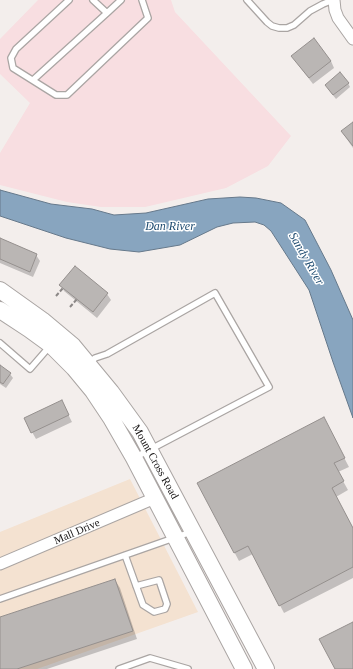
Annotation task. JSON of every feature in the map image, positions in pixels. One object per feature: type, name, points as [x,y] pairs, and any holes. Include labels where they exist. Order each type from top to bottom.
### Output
[{"type":"main road","name":"Mount Cross Road","points":[[0,290],[7,309],[55,340],[72,346],[93,391],[111,418],[134,458],[244,669]]},
{"type":"main road","name":"Mount Cross Road","points":[[83,369],[111,392],[140,432],[266,669]]},
{"type":"street","points":[[334,0],[338,18],[353,39]]},
{"type":"street","name":"Mall Drive","points":[[0,564],[154,498]]},
{"type":"lane","points":[[69,0],[16,49],[11,58],[13,68],[56,95],[67,95],[148,18],[142,0]]},
{"type":"lane","points":[[93,0],[107,14]]},
{"type":"lane","points":[[34,80],[121,0]]},
{"type":"lane","points":[[247,0],[272,26],[287,28],[294,25],[310,11],[334,0]]},
{"type":"lane","points":[[83,369],[95,358],[107,354],[216,293],[269,386],[134,458]]},
{"type":"lane","points":[[0,343],[30,369],[55,340]]},
{"type":"lane","points":[[0,599],[193,531]]},
{"type":"lane","points":[[126,555],[136,586],[143,605],[154,612],[164,609],[167,604],[159,580],[136,586]]},
{"type":"lane","points":[[119,669],[150,658],[188,669]]},
{"type":"path","points":[[56,296],[63,288]]},
{"type":"path","points":[[70,308],[77,299]]},
{"type":"shaded area","points":[[38,0],[171,0],[175,12],[291,136],[268,166],[226,188],[145,207],[101,207],[67,202],[0,185],[0,153],[30,103],[0,74],[0,39]]},
{"type":"shaded area","points":[[130,479],[198,612],[37,669],[0,669],[0,532]]},
{"type":"water","name":"Dan River","points":[[0,190],[51,204],[92,209],[114,215],[146,213],[208,199],[240,197],[256,198],[281,203],[305,220],[331,270],[353,320],[353,418],[309,290],[271,231],[264,225],[255,222],[233,223],[217,227],[180,245],[139,252],[110,249],[66,238],[0,216]]},
{"type":"building","points":[[314,38],[331,61],[309,78],[291,56]]},
{"type":"building","points":[[340,72],[349,83],[333,95],[325,85]]},
{"type":"building","points":[[353,122],[353,146],[341,131]]},
{"type":"building","points":[[0,238],[37,254],[30,272],[0,259]]},
{"type":"building","points":[[75,266],[108,293],[93,312],[59,285]]},
{"type":"building","points":[[0,365],[11,373],[3,384],[0,382]]},
{"type":"building","points":[[62,400],[69,415],[31,433],[24,418]]},
{"type":"building","points":[[324,417],[345,458],[334,463],[344,481],[332,488],[353,528],[353,567],[279,606],[248,546],[234,553],[197,483]]},
{"type":"building","points":[[115,579],[133,631],[17,669],[0,669],[0,617]]},
{"type":"building","points":[[353,622],[353,669],[335,669],[319,639]]},
{"type":"water label","name":"Sandy River","points":[[306,259]]}]
